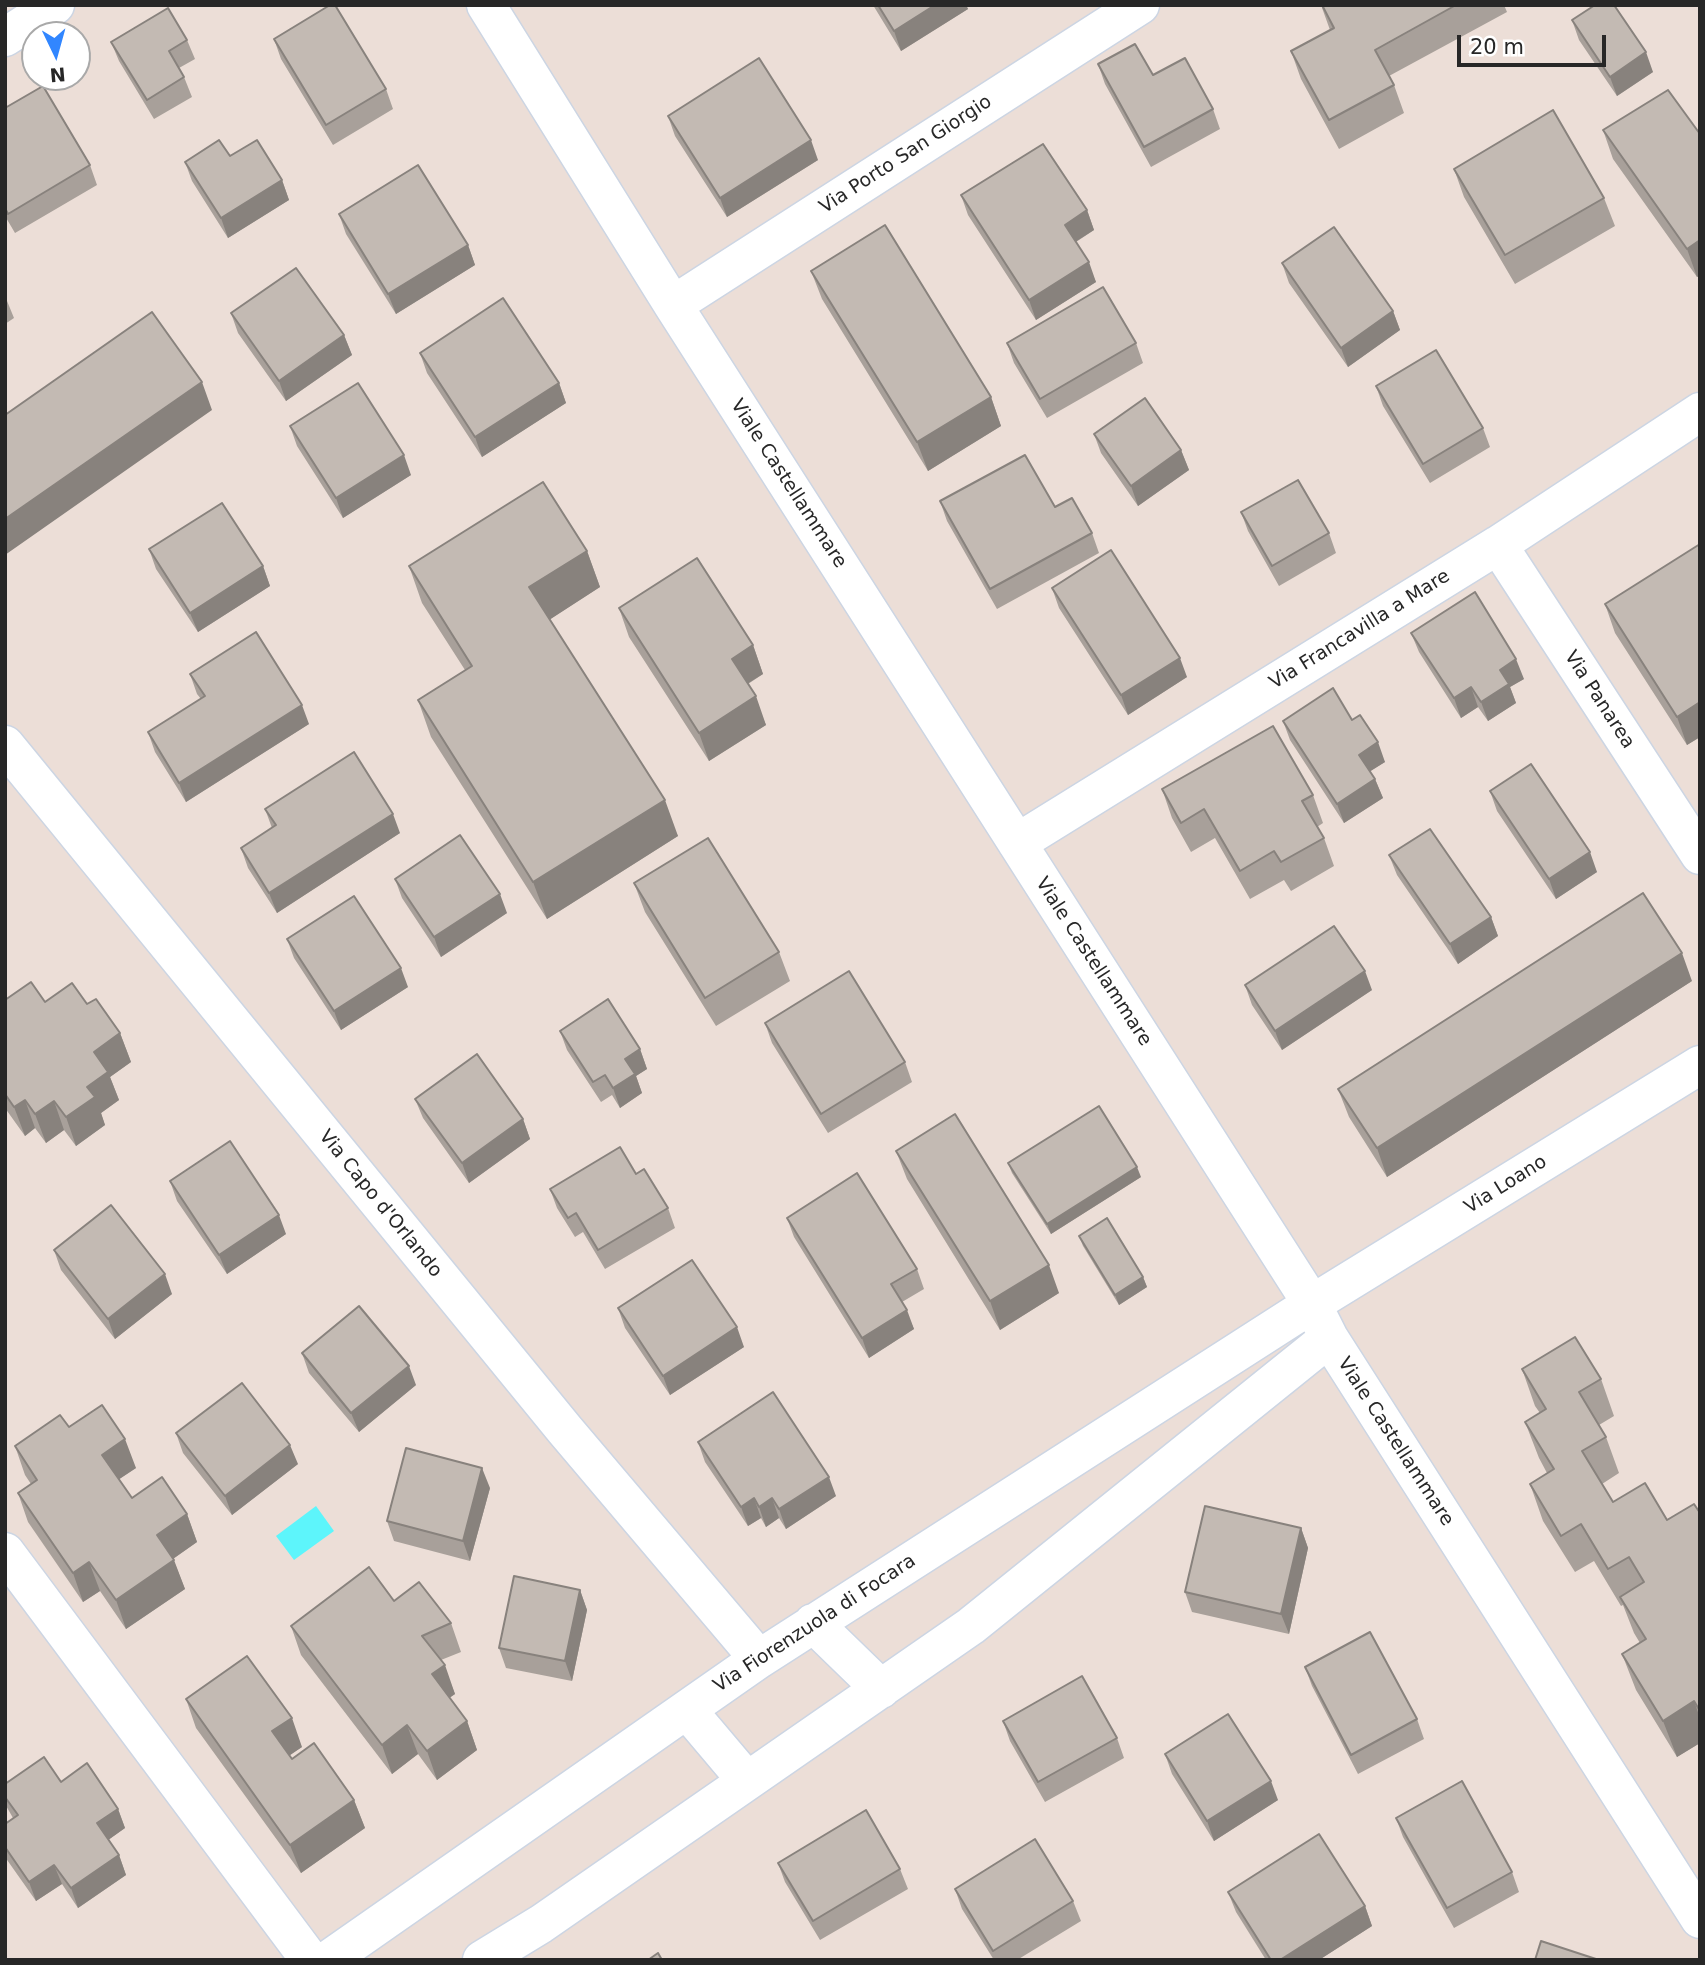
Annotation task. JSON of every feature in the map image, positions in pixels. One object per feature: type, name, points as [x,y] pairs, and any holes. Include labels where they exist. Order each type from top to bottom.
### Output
[{"type":"street","points":[[5,37],[55,5]]},
{"type":"street","name":"Viale Castellammare","points":[[486,5],[673,305],[1312,1304],[1329,1338],[1700,1919]]},
{"type":"street","name":"Via Porto San Giorgio","points":[[673,305],[1140,5]]},
{"type":"street","name":"Via Francavilla a Mare","points":[[1017,843],[1498,545],[1700,412]]},
{"type":"street","name":"Via Panarea","points":[[1498,545],[1700,855]]},
{"type":"street","name":"Via Capo d'Orlando","points":[[5,745],[565,1430],[759,1659]]},
{"type":"street","name":"Via Loano","points":[[1312,1304],[1700,1065]]},
{"type":"street","name":"Via Fiorenzuola di Focara","points":[[328,1960],[813,1623],[1312,1304]]},
{"type":"street","points":[[482,1960],[541,1924],[971,1626],[1329,1338]]},
{"type":"street","points":[[5,1552],[310,1960]]},
{"type":"street","points":[[813,1623],[881,1689]]},
{"type":"street","points":[[687,1710],[747,1781]]},
{"type":"water","points":[[316,1506],[334,1531],[294,1560],[276,1536]]},
{"type":"building","points":[[330,5],[335,5],[386,89],[326,125],[274,39]]},
{"type":"building","points":[[878,5],[935,5],[894,31]]},
{"type":"building","points":[[1322,5],[1456,5],[1375,50],[1394,85],[1329,120],[1291,51],[1334,28]]},
{"type":"building","points":[[1595,5],[1614,5],[1646,52],[1610,77],[1572,20]]},
{"type":"building","points":[[168,8],[187,40],[169,51],[184,77],[147,100],[111,42]]},
{"type":"building","points":[[1135,44],[1153,75],[1185,58],[1213,109],[1144,147],[1098,64]]},
{"type":"building","points":[[759,58],[811,140],[720,198],[668,116]]},
{"type":"building","points":[[1668,90],[1700,134],[1700,240],[1687,249],[1603,130]]},
{"type":"building","points":[[34,91],[46,91],[90,165],[8,214],[5,208],[5,108]]},
{"type":"building","points":[[1553,110],[1604,198],[1505,255],[1454,169]]},
{"type":"building","points":[[219,140],[230,156],[257,140],[282,180],[221,218],[185,162]]},
{"type":"building","points":[[1043,144],[1087,210],[1065,225],[1089,262],[1029,300],[961,195]]},
{"type":"building","points":[[418,165],[468,245],[388,294],[339,214]]},
{"type":"building","points":[[885,225],[991,397],[917,442],[811,271]]},
{"type":"building","points":[[1334,227],[1393,311],[1341,348],[1282,263]]},
{"type":"building","points":[[296,268],[344,335],[279,381],[231,313]]},
{"type":"building","points":[[1103,287],[1136,343],[1040,399],[1007,343]]},
{"type":"building","points":[[503,298],[559,383],[475,437],[420,353]]},
{"type":"building","points":[[152,312],[202,382],[5,519],[5,415]]},
{"type":"building","points":[[1436,350],[1483,428],[1423,464],[1376,386]]},
{"type":"building","points":[[358,383],[404,455],[336,498],[290,426]]},
{"type":"building","points":[[1145,398],[1181,450],[1131,486],[1094,434]]},
{"type":"building","points":[[1025,455],[1055,507],[1072,498],[1092,533],[990,589],[940,501]]},
{"type":"building","points":[[1298,480],[1329,533],[1272,566],[1241,512]]},
{"type":"building","points":[[543,482],[587,551],[529,587],[665,800],[533,882],[418,700],[472,666],[409,566]]},
{"type":"building","points":[[222,503],[263,566],[190,613],[149,549]]},
{"type":"building","points":[[1700,544],[1700,702],[1677,717],[1605,604]]},
{"type":"building","points":[[1111,550],[1180,658],[1121,695],[1052,588]]},
{"type":"building","points":[[697,558],[753,645],[732,659],[756,696],[699,733],[619,608]]},
{"type":"building","points":[[1475,592],[1516,659],[1500,670],[1509,684],[1481,702],[1471,687],[1454,698],[1411,633]]},
{"type":"building","points":[[256,632],[302,705],[179,783],[148,732],[205,696],[190,674]]},
{"type":"building","points":[[1333,688],[1352,720],[1360,715],[1378,742],[1359,755],[1375,779],[1337,804],[1283,721]]},
{"type":"building","points":[[1273,726],[1313,795],[1302,801],[1324,838],[1281,862],[1274,851],[1240,871],[1204,809],[1181,823],[1162,789]]},
{"type":"building","points":[[354,752],[393,814],[269,893],[241,848],[276,825],[265,809]]},
{"type":"building","points":[[1531,764],[1590,852],[1549,879],[1490,791]]},
{"type":"building","points":[[1430,829],[1491,917],[1450,944],[1389,855]]},
{"type":"building","points":[[460,835],[500,894],[434,937],[395,879]]},
{"type":"building","points":[[708,838],[779,952],[705,998],[634,883]]},
{"type":"building","points":[[1643,893],[1682,953],[1377,1148],[1338,1089]]},
{"type":"building","points":[[354,896],[401,968],[334,1011],[287,939]]},
{"type":"building","points":[[1334,926],[1365,971],[1275,1031],[1245,985]]},
{"type":"building","points":[[849,971],[905,1062],[821,1114],[765,1023]]},
{"type":"building","points":[[31,982],[45,1002],[72,983],[87,1004],[96,999],[120,1033],[94,1052],[108,1072],[87,1087],[95,1097],[66,1117],[54,1101],[35,1114],[25,1100],[14,1107],[5,1094],[5,1000]]},
{"type":"building","points":[[608,999],[640,1049],[625,1059],[635,1074],[613,1088],[605,1075],[593,1082],[560,1031]]},
{"type":"building","points":[[477,1054],[523,1119],[462,1163],[415,1099]]},
{"type":"building","points":[[1099,1106],[1137,1167],[1047,1224],[1008,1163]]},
{"type":"building","points":[[955,1114],[1049,1265],[990,1301],[896,1151]]},
{"type":"building","points":[[230,1141],[279,1215],[219,1255],[170,1181]]},
{"type":"building","points":[[620,1147],[636,1174],[644,1169],[668,1208],[598,1250],[576,1213],[568,1218],[550,1189]]},
{"type":"building","points":[[857,1173],[917,1269],[891,1284],[907,1310],[862,1338],[787,1218]]},
{"type":"building","points":[[111,1205],[165,1274],[108,1319],[54,1250]]},
{"type":"building","points":[[1107,1218],[1143,1277],[1115,1295],[1079,1236]]},
{"type":"building","points":[[692,1260],[737,1327],[663,1376],[618,1308]]},
{"type":"building","points":[[359,1306],[409,1366],[351,1413],[302,1353]]},
{"type":"building","points":[[1575,1337],[1601,1379],[1579,1392],[1606,1437],[1582,1451],[1613,1502],[1645,1483],[1667,1520],[1694,1504],[1700,1513],[1700,1711],[1694,1701],[1663,1721],[1622,1654],[1646,1639],[1620,1597],[1644,1582],[1629,1557],[1608,1569],[1581,1524],[1561,1536],[1530,1484],[1554,1469],[1525,1422],[1546,1409],[1522,1369]]},
{"type":"building","points":[[242,1383],[290,1445],[225,1496],[176,1433]]},
{"type":"building","points":[[773,1392],[829,1477],[779,1509],[772,1498],[759,1507],[754,1498],[741,1507],[698,1442]]},
{"type":"building","points":[[102,1405],[125,1439],[102,1455],[132,1498],[162,1477],[187,1514],[157,1535],[174,1560],[116,1600],[89,1562],[73,1573],[18,1493],[37,1480],[15,1446],[60,1415],[69,1427]]},
{"type":"building","points":[[406,1448],[482,1468],[463,1541],[387,1521]]},
{"type":"building","points":[[1205,1506],[1301,1528],[1281,1614],[1185,1592]]},
{"type":"building","points":[[369,1567],[394,1601],[419,1582],[451,1623],[422,1636],[445,1665],[432,1674],[467,1721],[427,1751],[407,1725],[382,1745],[291,1626]]},
{"type":"building","points":[[514,1576],[580,1590],[565,1661],[499,1648]]},
{"type":"building","points":[[1370,1632],[1417,1719],[1351,1755],[1305,1667]]},
{"type":"building","points":[[247,1656],[292,1718],[272,1731],[292,1759],[314,1743],[354,1800],[290,1845],[186,1699]]},
{"type":"building","points":[[1082,1676],[1117,1738],[1038,1782],[1003,1721]]},
{"type":"building","points":[[1228,1714],[1271,1781],[1207,1821],[1165,1754]]},
{"type":"building","points":[[44,1757],[61,1782],[87,1763],[118,1809],[97,1823],[119,1855],[71,1888],[54,1865],[29,1882],[5,1847],[5,1824],[18,1815],[5,1797],[5,1784]]},
{"type":"building","points":[[1462,1781],[1512,1872],[1447,1908],[1396,1818]]},
{"type":"building","points":[[866,1810],[900,1869],[813,1921],[778,1863]]},
{"type":"building","points":[[1319,1834],[1365,1906],[1280,1960],[1271,1960],[1228,1892]]},
{"type":"building","points":[[1035,1839],[1073,1901],[993,1951],[955,1889]]},
{"type":"building","points":[[1541,1941],[1599,1960],[1535,1960]]},
{"type":"building","points":[[658,1953],[662,1960],[648,1960]]}]
